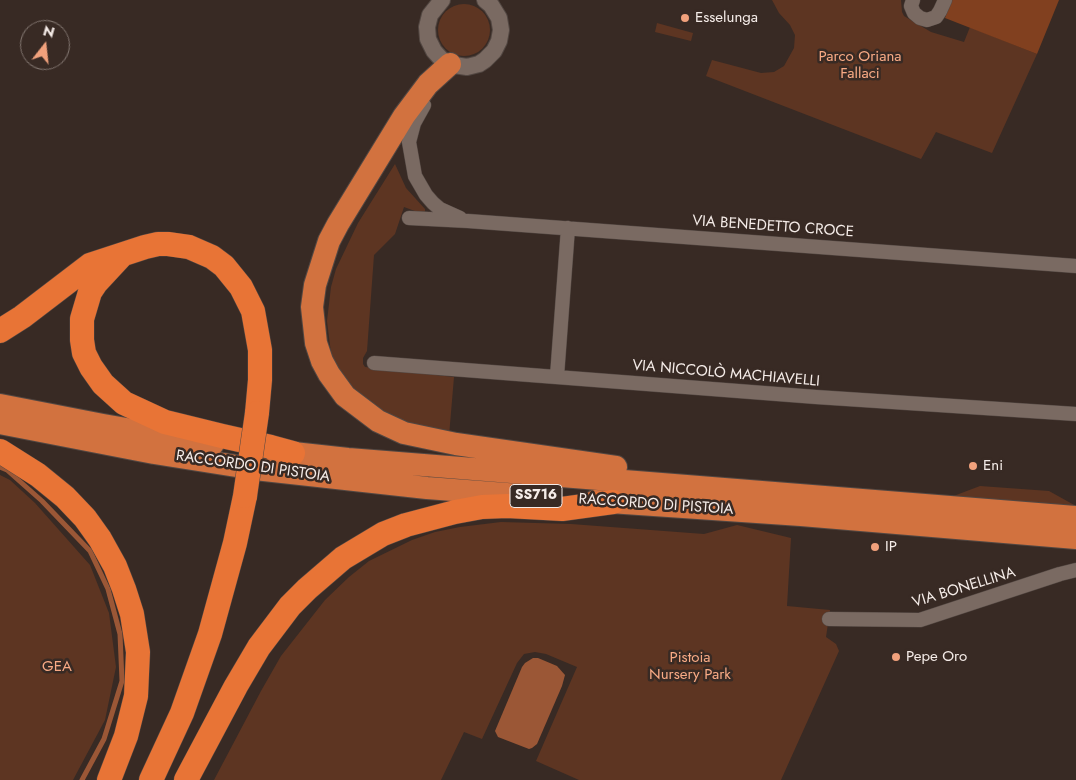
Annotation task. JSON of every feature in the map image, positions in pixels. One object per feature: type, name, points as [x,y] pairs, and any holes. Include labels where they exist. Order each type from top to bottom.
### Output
[{"type":"highway","points":[[454,65],[423,90],[400,122],[338,224],[321,261],[312,307],[313,326],[316,343],[329,374],[345,396],[378,422],[413,435],[456,444],[626,468],[745,491]]},
{"type":"highway","points":[[0,331],[35,308],[95,263],[158,244],[178,245],[200,251],[212,257],[233,275],[242,286],[253,311],[258,337],[260,380],[257,414],[236,544],[210,634],[182,713],[151,780]]},
{"type":"highway","points":[[123,255],[96,283],[90,292],[82,319],[81,332],[84,353],[103,384],[124,403],[165,422],[271,446],[293,454]]},
{"type":"highway","name":"RACCORDO DI PISTOIA","points":[[0,405],[210,443],[348,460],[1076,516]]},
{"type":"highway","name":"RACCORDO DI PISTOIA","points":[[0,423],[154,453],[255,469],[427,488],[801,515],[1076,538]]},
{"type":"highway","points":[[0,452],[38,475],[65,497],[85,518],[100,539],[124,589],[132,614],[138,652],[136,696],[126,736],[109,780]]},
{"type":"highway","points":[[186,780],[259,647],[290,606],[307,588],[343,558],[383,534],[455,512],[482,507],[507,506],[562,509],[613,502]]},
{"type":"street","points":[[442,0],[430,15],[427,33],[434,51],[442,60],[454,65],[467,67],[479,64],[494,51],[501,35],[497,6],[485,0]]},
{"type":"street","points":[[913,0],[911,6],[914,13],[920,18],[927,20],[936,16],[944,0]]},
{"type":"street","name":"VIA BENEDETTO CROCE","points":[[454,65],[427,99],[414,123],[410,142],[415,176],[426,195],[440,209],[468,221]]},
{"type":"street","name":"VIA BENEDETTO CROCE","points":[[409,218],[1076,266]]},
{"type":"street","points":[[557,376],[568,228]]},
{"type":"street","name":"VIA NICCOLÒ MACHIAVELLI","points":[[374,363],[816,397],[1076,414]]},
{"type":"street","name":"VIA BONELLINA","points":[[828,619],[920,620],[1076,570]]},
{"type":"green space","name":"Parco Oriana Fallaci","points":[[772,0],[901,0],[904,16],[931,32],[964,42],[970,27],[1037,54],[992,153],[936,132],[921,159],[706,76],[712,60],[761,73],[774,72],[784,66],[794,48],[795,35]]},
{"type":"green space","points":[[464,4],[474,6],[482,12],[488,20],[490,30],[488,40],[482,48],[474,54],[464,56],[454,54],[446,48],[440,40],[438,30],[440,20],[446,12],[454,6]]},
{"type":"green space","points":[[657,23],[693,33],[691,41],[655,32]]},
{"type":"green space","points":[[395,164],[406,188],[425,209],[425,213],[423,214],[404,207],[395,234],[374,255],[367,351],[363,358],[363,364],[365,367],[454,377],[449,436],[387,417],[345,383],[331,353],[327,321],[331,287],[336,269],[358,223]]},
{"type":"green space","name":"GEA","points":[[0,475],[10,480],[35,503],[90,565],[109,613],[116,667],[105,720],[73,780],[0,780]]},
{"type":"green space","points":[[980,486],[1049,491],[1076,506],[951,497]]},
{"type":"green space","name":"Pistoia Nursery Park","points":[[501,522],[571,524],[704,534],[737,525],[791,538],[787,606],[830,610],[826,637],[836,644],[839,651],[781,780],[579,780],[536,761],[577,667],[546,654],[535,652],[524,654],[517,663],[482,739],[464,732],[441,780],[214,780],[281,656],[325,600],[349,577],[369,561],[412,540],[435,532]]},
{"type":"shaded area","points":[[951,0],[1059,0],[1037,54],[945,18]]},
{"type":"shaded area","points":[[533,658],[538,658],[557,666],[565,675],[537,744],[529,749],[498,737],[495,731],[522,667]]},
{"type":"waterway","points":[[0,467],[7,470],[42,501],[90,551],[108,589],[120,634],[122,681],[104,739],[82,780]]},
{"type":"place","name":"Esselunga","points":[[685,18]]},
{"type":"place","name":"Eni","points":[[973,466]]},
{"type":"place","name":"IP","points":[[875,547]]},
{"type":"place","name":"Pepe Oro","points":[[896,657]]}]
